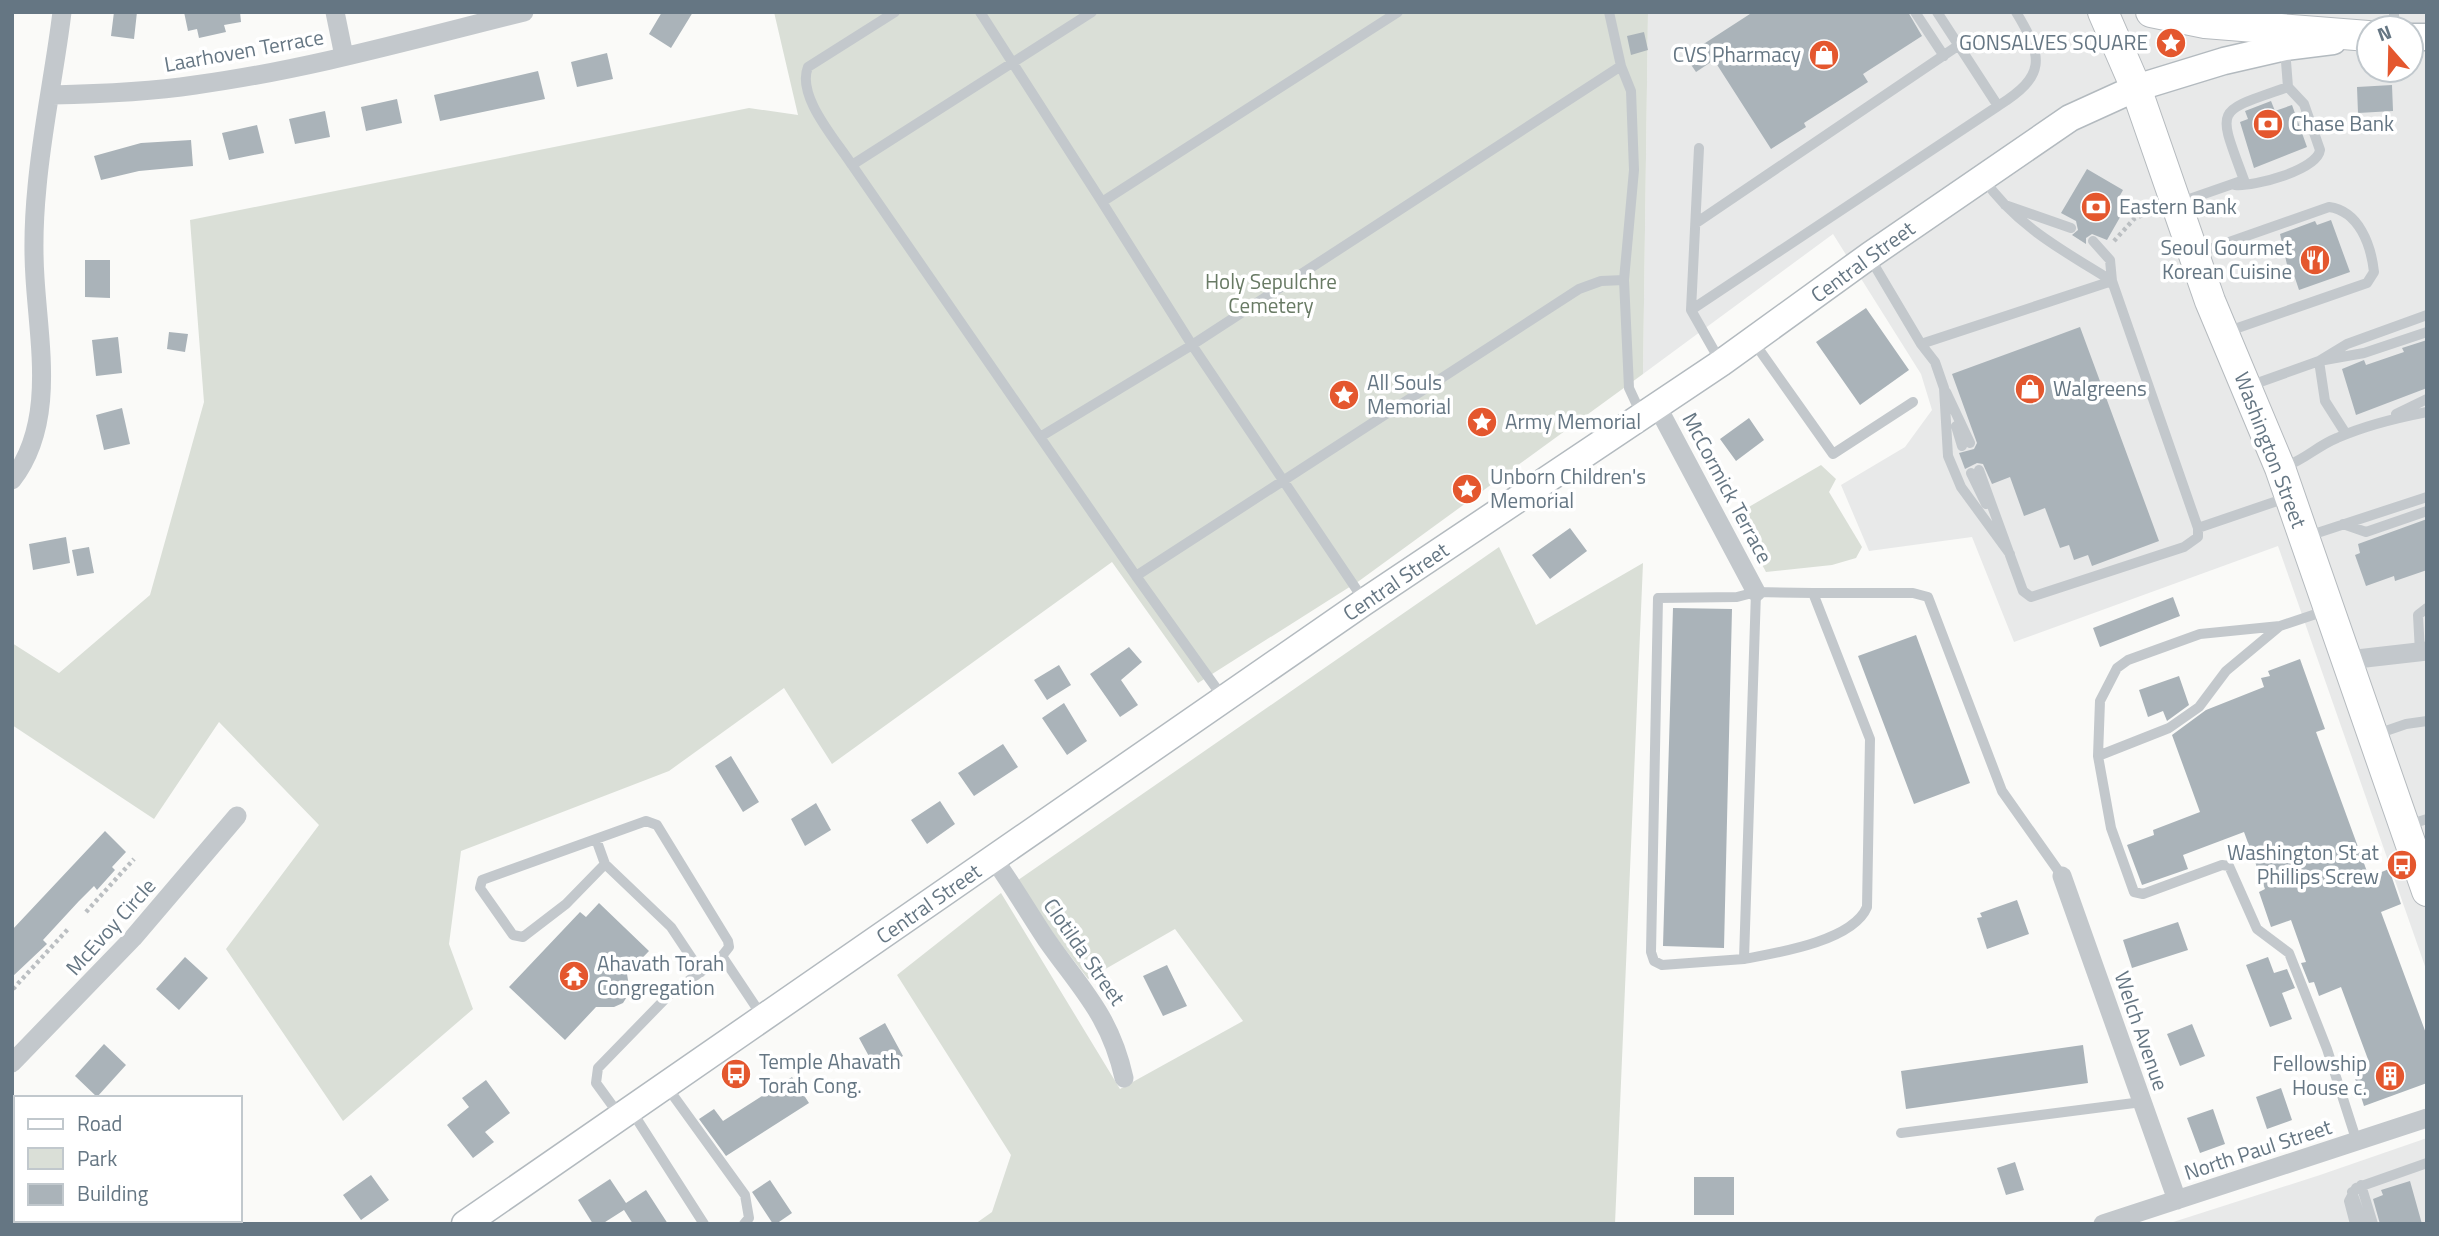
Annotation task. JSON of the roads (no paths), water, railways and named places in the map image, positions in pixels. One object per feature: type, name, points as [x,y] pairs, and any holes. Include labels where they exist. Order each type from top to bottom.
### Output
[{"type":"main road","name":"Washington Street","points":[[2103,12],[2136,88],[2162,208],[2193,255],[2280,468],[2372,736],[2415,823],[2426,884]]},
{"type":"main road","points":[[2151,12],[2205,23],[2355,32]]},
{"type":"main road","name":"Central Street","points":[[465,1224],[765,1019],[1364,602],[1753,341],[1869,256],[2070,118],[2136,88],[2224,61],[2294,27]]},
{"type":"street","points":[[12,480],[31,448],[37,430],[41,400],[35,230],[37,187],[62,12]]},
{"type":"street","points":[[335,12],[344,56]]},
{"type":"street","name":"Laarhoven Terrace","points":[[52,95],[135,92],[197,85],[344,56],[524,12]]},
{"type":"street","name":"McCormick Terrace","points":[[1650,411],[1756,592]]},
{"type":"street","points":[[2348,660],[2424,652]]},
{"type":"street","name":"McEvoy Circle","points":[[12,1063],[133,938],[237,816]]},
{"type":"street","name":"Clotilda Street","points":[[993,858],[1048,942],[1095,1002],[1116,1043],[1124,1078]]},
{"type":"street","name":"Welch Avenue","points":[[2062,876],[2177,1200]]},
{"type":"street","name":"North Paul Street","points":[[2103,1224],[2427,1118]]},
{"type":"lane","points":[[895,12],[808,67],[804,77],[808,97],[852,165],[1136,576],[1224,699]]},
{"type":"lane","points":[[980,12],[1192,345],[1364,602]]},
{"type":"lane","points":[[852,165],[1092,12]]},
{"type":"lane","points":[[1102,202],[1398,12]]},
{"type":"lane","points":[[1609,12],[1621,66],[1631,91],[1634,170],[1624,280],[1629,387],[1650,411]]},
{"type":"lane","points":[[1915,12],[1944,56]]},
{"type":"lane","points":[[1937,12],[1998,106]]},
{"type":"lane","points":[[1691,310],[2023,90],[2032,80],[2035,43],[2016,12]]},
{"type":"lane","points":[[2232,185],[2259,183],[2312,164],[2319,157],[2320,150],[2304,104],[2288,87],[2294,27]]},
{"type":"lane","points":[[1696,223],[1959,45]]},
{"type":"lane","points":[[1040,436],[1192,345],[1621,66]]},
{"type":"lane","points":[[2162,208],[2244,180],[2226,131],[2227,115],[2234,106],[2288,87]]},
{"type":"lane","points":[[1699,148],[1691,310],[1721,363]]},
{"type":"lane","points":[[1982,177],[2002,204],[2028,228],[2112,281]]},
{"type":"lane","points":[[2002,204],[2071,228]]},
{"type":"lane","points":[[2193,255],[2329,207],[2342,210],[2361,229],[2374,272],[2367,283],[2223,334]]},
{"type":"lane","points":[[1975,471],[2023,591],[2031,597],[2184,547],[2198,537],[2198,528],[2112,281],[2106,254],[2093,241]]},
{"type":"lane","points":[[1869,256],[1921,344],[1935,362],[1966,444]]},
{"type":"lane","points":[[1136,576],[1579,289],[1601,281],[1624,280]]},
{"type":"lane","points":[[1921,344],[2112,281]]},
{"type":"lane","points":[[2319,361],[2347,344],[2427,316]]},
{"type":"lane","points":[[2247,387],[2319,361],[2364,353],[2427,332]]},
{"type":"lane","points":[[1753,341],[1833,454],[1913,402]]},
{"type":"lane","points":[[2319,361],[2325,401],[2346,434]]},
{"type":"lane","points":[[1944,388],[1951,464],[1966,495],[2010,555]]},
{"type":"lane","points":[[2280,468],[2311,456],[2346,434],[2382,421],[2427,399]]},
{"type":"lane","points":[[2382,421],[2427,412]]},
{"type":"lane","points":[[2198,528],[2290,497]]},
{"type":"lane","points":[[2304,537],[2427,497]]},
{"type":"lane","points":[[2343,524],[2366,532],[2427,512]]},
{"type":"lane","points":[[1813,593],[1870,739],[1867,907],[1863,917],[1838,932],[1806,945],[1744,959],[1662,965],[1654,961],[1651,952],[1658,598],[1737,597],[1756,592],[1913,593],[1928,597],[2002,791],[2062,876]]},
{"type":"lane","points":[[1744,959],[1756,592]]},
{"type":"lane","points":[[2424,652],[2418,615],[2427,608]]},
{"type":"lane","points":[[2330,609],[2280,626],[2207,633],[2122,664],[2100,701],[2098,756],[2111,828],[2134,892],[2144,894],[2222,865],[2233,869],[2257,929],[2289,953],[2327,1049],[2357,1142]]},
{"type":"lane","points":[[2098,756],[2169,728],[2199,707],[2226,671],[2280,626]]},
{"type":"lane","points":[[2372,736],[2406,724],[2427,721]]},
{"type":"lane","points":[[605,864],[566,904],[523,937],[513,935],[480,888],[482,880],[646,821],[657,825],[728,941],[729,947],[722,956],[668,996],[598,1068],[596,1083],[626,1113],[704,1224]]},
{"type":"lane","points":[[596,839],[605,864],[671,927],[701,972]]},
{"type":"lane","points":[[722,956],[765,1019]]},
{"type":"lane","points":[[666,1086],[745,1195],[749,1218],[744,1224]]},
{"type":"lane","points":[[1901,1133],[2142,1102]]},
{"type":"lane","points":[[2355,1224],[2349,1201],[2357,1189],[2427,1163]]},
{"type":"lane","points":[[2357,1189],[2362,1224]]},
{"type":"lane","points":[[2357,1189],[2373,1224]]},
{"type":"place","name":"GONSALVES SQUARE","points":[[2171,43]]},
{"type":"place","name":"CVS Pharmacy","points":[[1824,55]]},
{"type":"place","name":"Chase Bank","points":[[2268,124]]},
{"type":"place","name":"Eastern Bank","points":[[2096,207]]},
{"type":"place","name":"Seoul Gourmet Korean Cuisine","points":[[2315,260]]},
{"type":"place","name":"Walgreens","points":[[2030,389]]},
{"type":"place","name":"All Souls Memorial","points":[[1344,395]]},
{"type":"place","name":"Army Memorial","points":[[1482,422]]},
{"type":"place","name":"Unborn Children's Memorial","points":[[1467,489]]},
{"type":"place","name":"Washington St at Phillips Screw","points":[[2402,865]]},
{"type":"place","name":"Ahavath Torah Congregation","points":[[574,976]]},
{"type":"place","name":"Temple Ahavath Torah Cong.","points":[[736,1074]]},
{"type":"place","name":"Fellowship House c.","points":[[2390,1076]]},
{"type":"park label","name":"Holy Sepulchre Cemetery","points":[[1271,294]]}]
